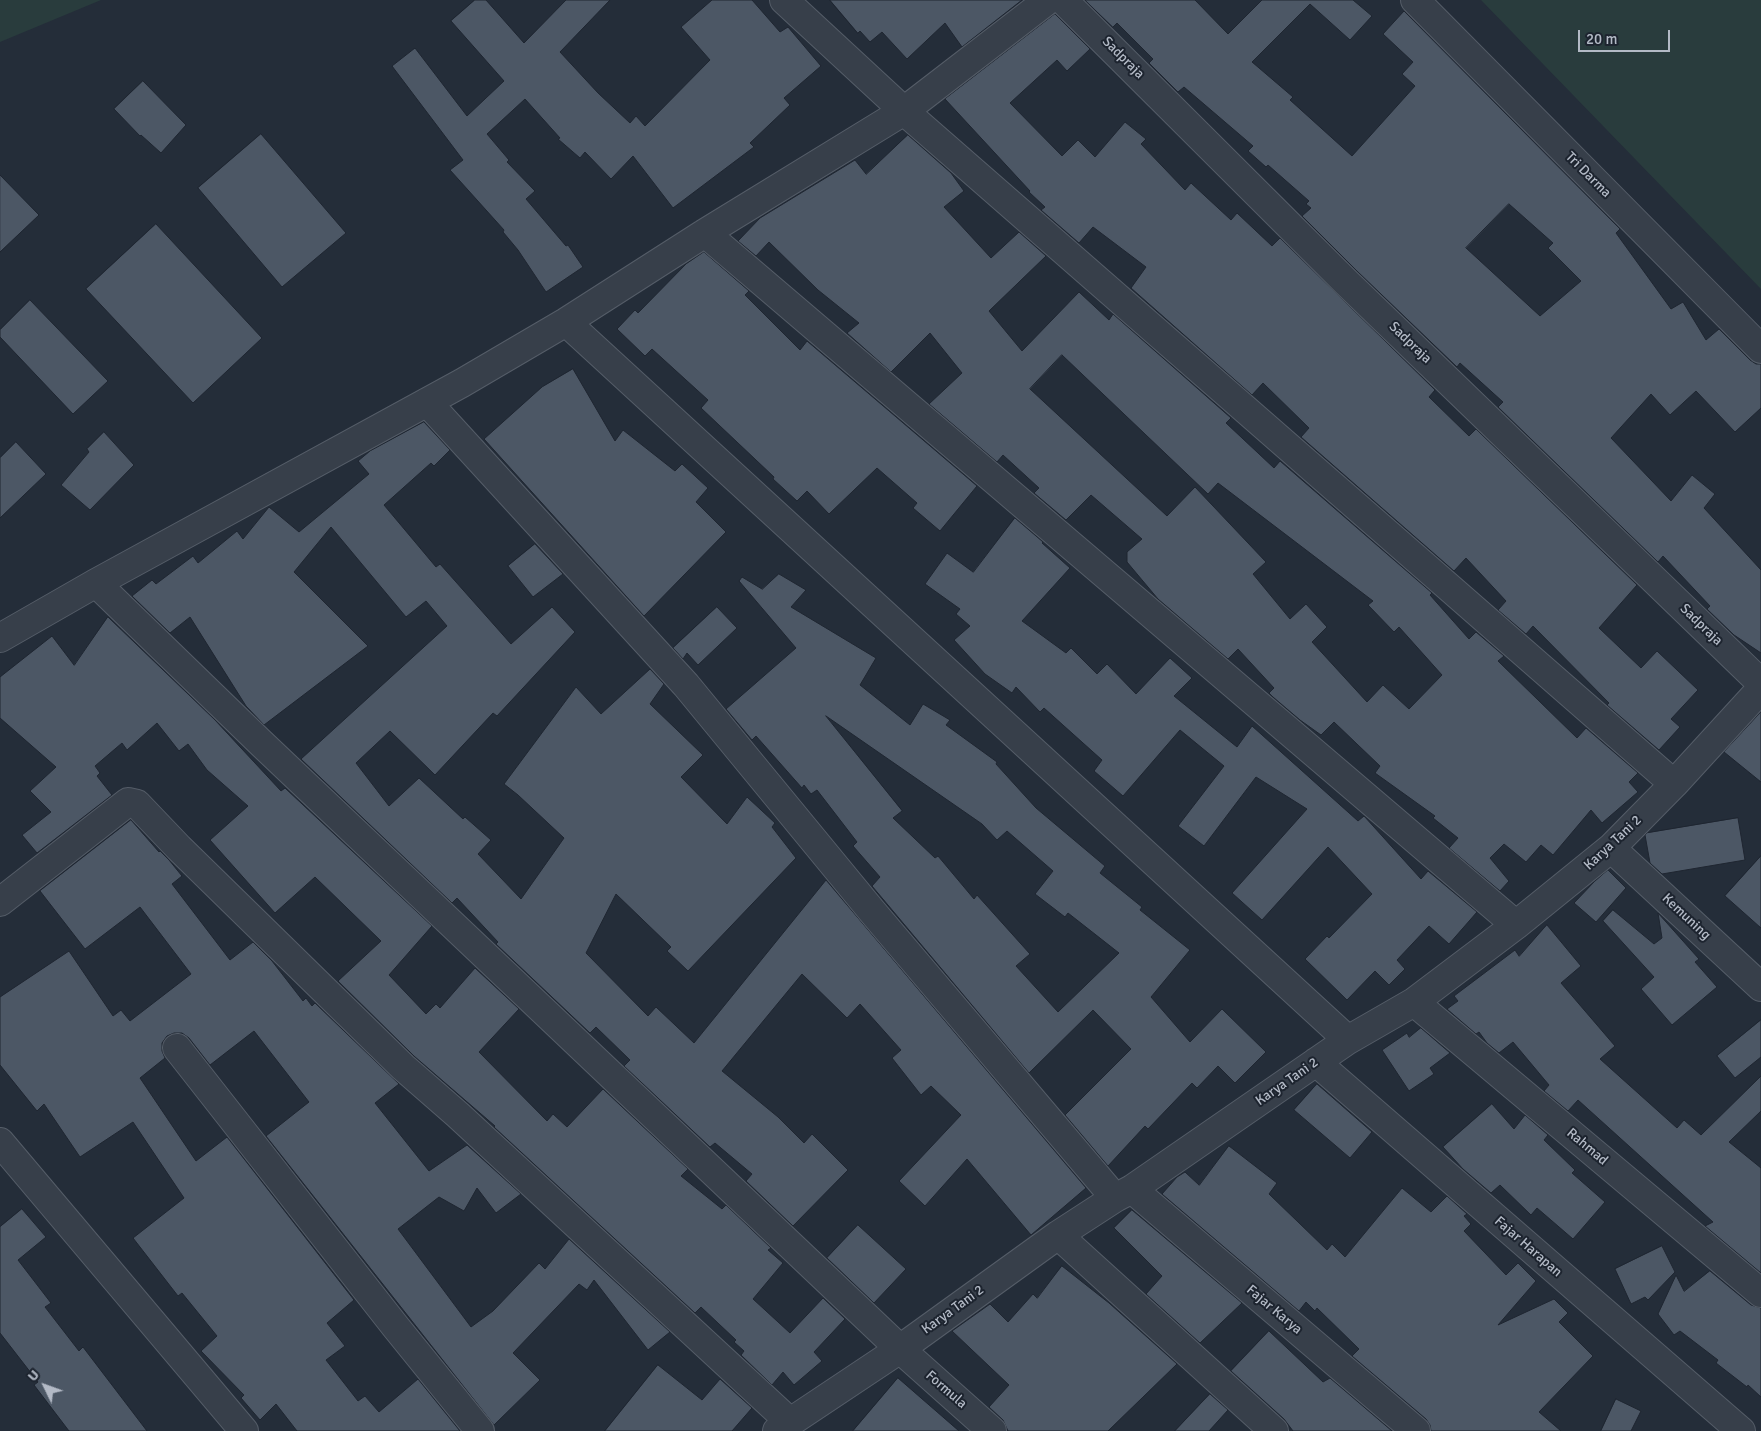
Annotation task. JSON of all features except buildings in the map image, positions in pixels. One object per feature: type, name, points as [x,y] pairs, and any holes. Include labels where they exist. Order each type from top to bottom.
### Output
[{"type":"street","points":[[784,0],[904,111],[1674,784]]},
{"type":"street","points":[[0,638],[96,583],[462,383],[566,322],[705,233],[904,111],[1048,0]]},
{"type":"street","name":"Sadpraja","points":[[1063,0],[1346,282],[1761,683]]},
{"type":"street","name":"Tri Darma","points":[[1415,0],[1761,349]]},
{"type":"street","points":[[705,233],[1516,925]]},
{"type":"street","points":[[566,322],[1348,1040]]},
{"type":"street","name":"Fajar Karya","points":[[427,402],[686,684],[871,910],[1124,1193],[1416,1431]]},
{"type":"street","name":"Formula","points":[[96,583],[253,735],[900,1349],[992,1431]]},
{"type":"street","name":"Karya Tani 2","points":[[784,1427],[900,1349],[1058,1235],[1124,1193],[1348,1040],[1414,1002],[1516,925],[1611,848],[1674,784],[1761,689]]},
{"type":"street","points":[[0,902],[128,802],[137,804],[179,848],[403,1067],[465,1121],[784,1427]]},
{"type":"street","name":"Kemuning","points":[[1611,848],[1761,987]]},
{"type":"street","name":"Rahmad","points":[[1414,1002],[1761,1293]]},
{"type":"street","points":[[177,1048],[480,1431]]},
{"type":"street","name":"Fajar Harapan","points":[[1316,1062],[1741,1431]]},
{"type":"street","points":[[0,1142],[244,1431]]},
{"type":"street","points":[[1058,1235],[1274,1431]]},
{"type":"shaded area","points":[[0,0],[101,0],[0,42]]},
{"type":"shaded area","points":[[1481,0],[1761,0],[1761,289]]}]
